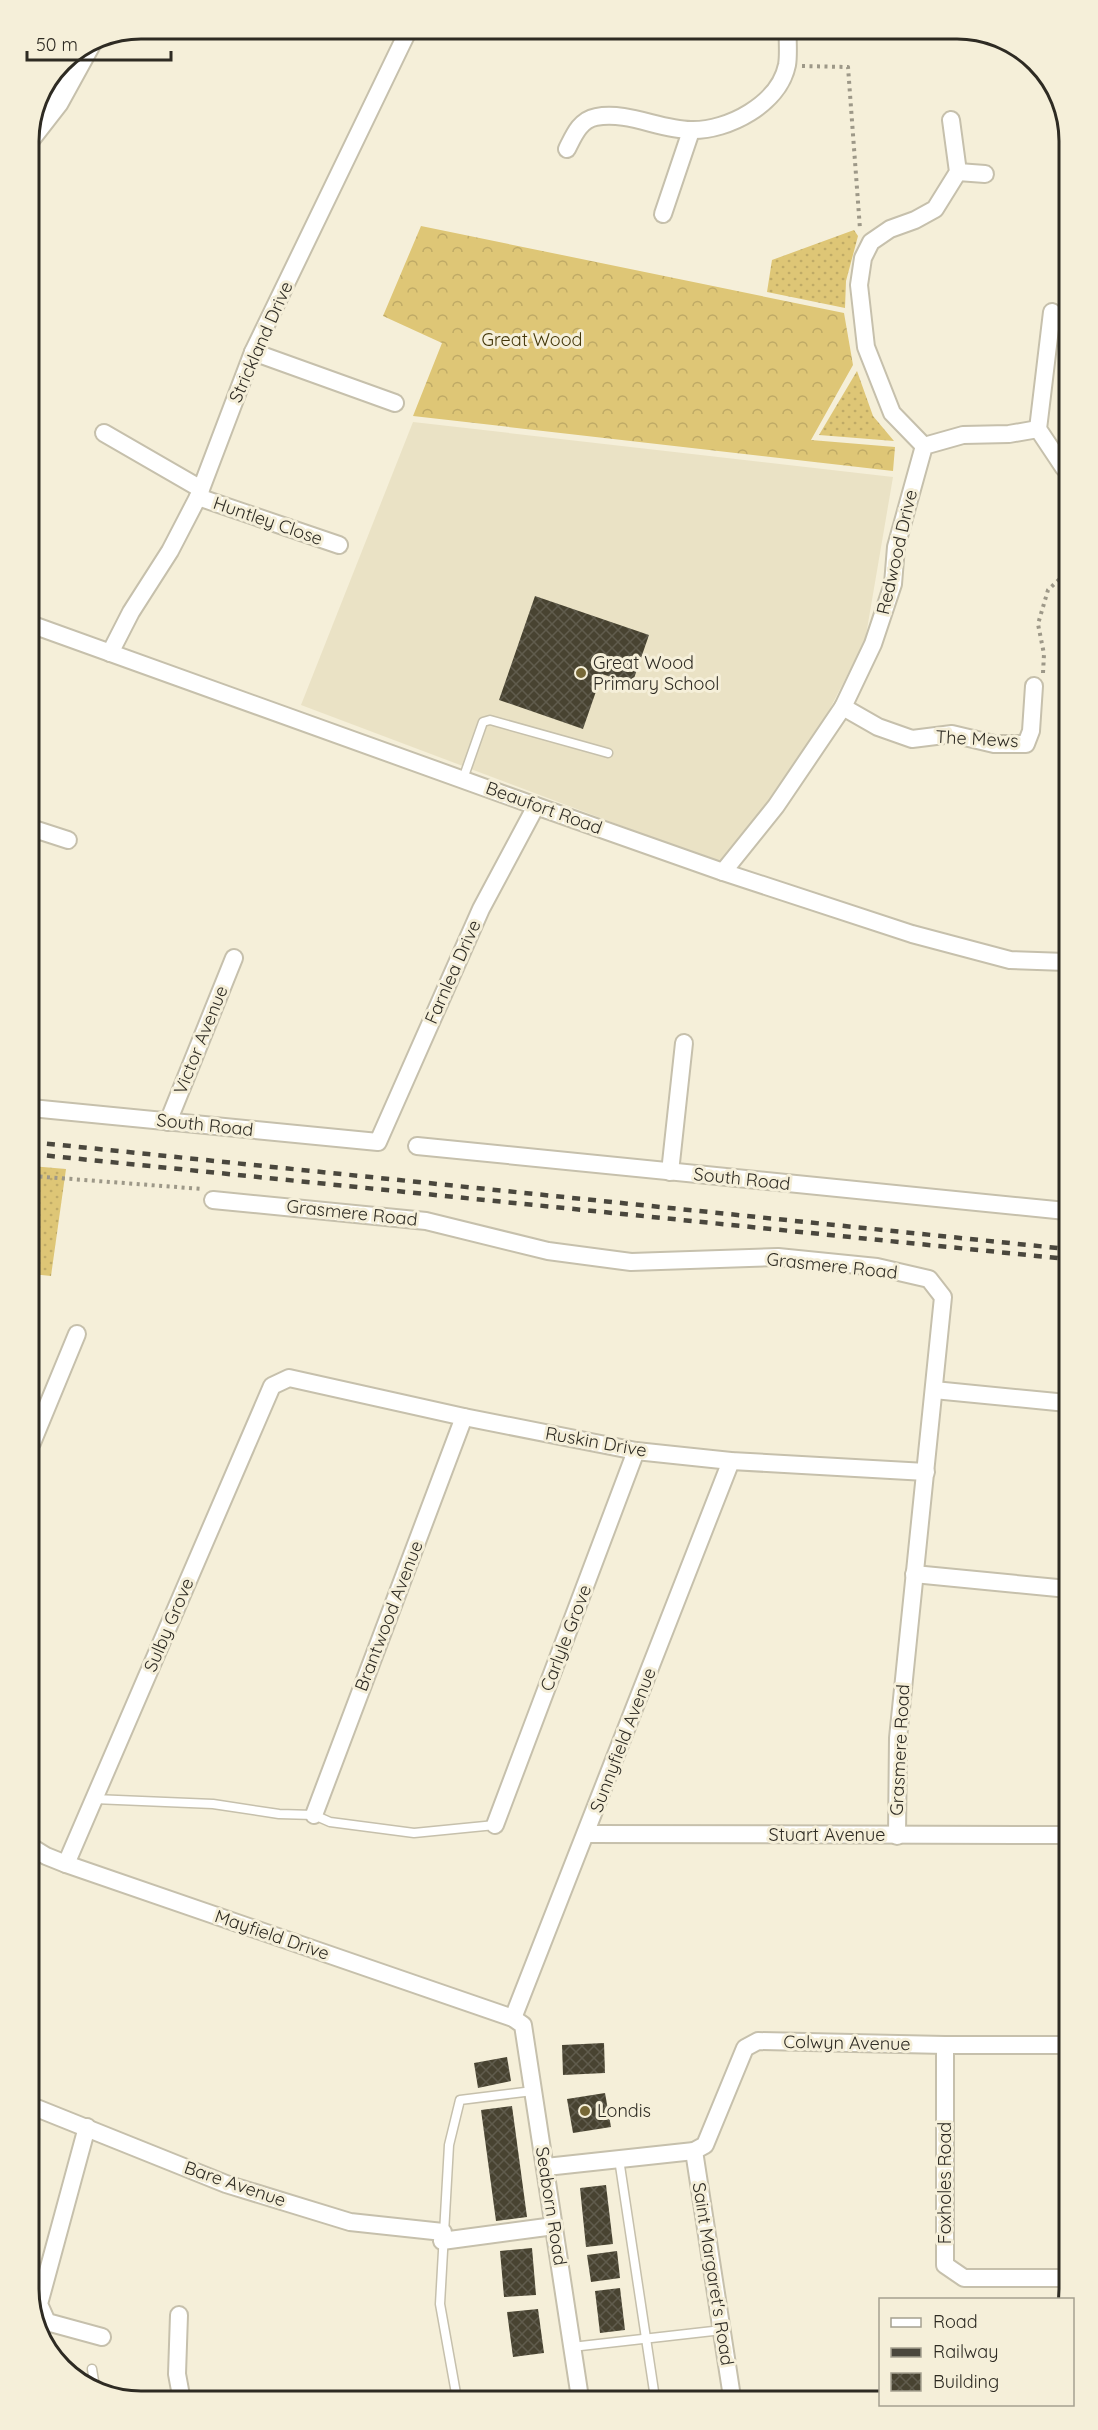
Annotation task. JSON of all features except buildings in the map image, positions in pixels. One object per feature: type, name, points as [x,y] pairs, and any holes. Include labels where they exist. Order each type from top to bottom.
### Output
[{"type":"main road","points":[[43,115],[77,62]]},
{"type":"street","name":"Strickland Drive","points":[[110,653],[131,612],[170,551],[199,493],[253,352],[404,39]]},
{"type":"street","points":[[567,148],[580,124],[596,117],[620,117],[691,130],[729,123],[757,108],[774,92],[786,66],[787,39]]},
{"type":"street","points":[[951,120],[958,172],[935,209],[915,220],[890,229],[871,242],[863,258],[859,285],[866,347],[892,413],[924,446],[963,435],[1009,434],[1038,429]]},
{"type":"street","points":[[663,214],[691,130]]},
{"type":"street","points":[[958,172],[985,174]]},
{"type":"street","points":[[1052,312],[1038,429],[1059,460]]},
{"type":"street","points":[[253,352],[395,403]]},
{"type":"street","name":"Huntley Close","points":[[104,434],[199,493],[339,545]]},
{"type":"street","name":"Redwood Drive","points":[[723,872],[776,806],[843,707],[873,644],[893,584],[896,547],[924,446]]},
{"type":"street","name":"Beaufort Road","points":[[39,627],[723,872],[948,944],[1010,960],[1059,962]]},
{"type":"street","name":"The Mews","points":[[843,707],[878,727],[912,739],[952,734],[993,744],[1026,744],[1031,731],[1034,686]]},
{"type":"street","name":"Farnlea Drive","points":[[378,1142],[481,909],[536,806]]},
{"type":"street","points":[[39,831],[68,840]]},
{"type":"street","name":"Victor Avenue","points":[[168,1122],[234,958]]},
{"type":"street","points":[[670,1172],[684,1043]]},
{"type":"street","name":"South Road","points":[[39,1109],[378,1142]]},
{"type":"street","name":"South Road","points":[[417,1146],[1059,1210]]},
{"type":"street","name":"Grasmere Road","points":[[213,1200],[426,1221],[548,1251],[631,1262],[778,1257],[877,1267],[929,1279],[943,1297],[898,1738],[897,1836]]},
{"type":"street","points":[[39,1426],[77,1334]]},
{"type":"street","name":"Ruskin Drive","points":[[272,1386],[290,1378],[464,1417],[636,1451],[730,1461],[926,1472]]},
{"type":"street","name":"Sulby Grove","points":[[66,1864],[272,1386]]},
{"type":"street","points":[[934,1390],[1059,1402]]},
{"type":"street","name":"Brantwood Avenue","points":[[314,1815],[464,1417]]},
{"type":"street","name":"Carlyle Grove","points":[[495,1825],[636,1451]]},
{"type":"street","name":"Sunnyfield Avenue","points":[[513,2018],[587,1834],[730,1461]]},
{"type":"street","points":[[914,1574],[1059,1588]]},
{"type":"street","name":"Stuart Avenue","points":[[587,1834],[1059,1835]]},
{"type":"street","name":"Mayfield Drive","points":[[39,1852],[66,1864],[513,2018]]},
{"type":"street","name":"Seaborn Road","points":[[513,2018],[523,2025],[579,2391]]},
{"type":"street","name":"Colwyn Avenue","points":[[694,2151],[705,2145],[745,2048],[758,2041],[945,2045],[1059,2044]]},
{"type":"street","name":"Foxholes Road","points":[[945,2045],[945,2265],[964,2278],[1059,2278]]},
{"type":"street","name":"Bare Avenue","points":[[39,2109],[226,2184],[350,2222],[443,2236],[554,2226]]},
{"type":"street","points":[[40,2300],[87,2127]]},
{"type":"street","points":[[546,2167],[694,2151]]},
{"type":"street","name":"Saint Margaret's Road","points":[[694,2151],[731,2391]]},
{"type":"street","points":[[41,2308],[47,2322],[102,2337]]},
{"type":"street","points":[[179,2315],[177,2374],[180,2391]]},
{"type":"lane","points":[[463,779],[483,722],[490,720],[608,753]]},
{"type":"lane","points":[[94,1799],[213,1803],[279,1814],[314,1815],[330,1821],[414,1833],[495,1825]]},
{"type":"lane","points":[[456,2391],[440,2304],[449,2145],[460,2100],[532,2091]]},
{"type":"lane","points":[[619,2159],[654,2391]]},
{"type":"lane","points":[[572,2347],[722,2330]]},
{"type":"lane","points":[[92,2369],[94,2379]]},
{"type":"path","points":[[786,66],[848,67],[860,235],[871,242]]},
{"type":"path","points":[[1034,686],[1043,676],[1044,654],[1038,624],[1048,590],[1059,580]]},
{"type":"path","points":[[39,1177],[213,1190],[213,1200]]},
{"type":"shaded area","name":"Great Wood Primary School","points":[[413,422],[893,477],[865,641],[809,749],[728,866],[301,705]]},
{"type":"green space","name":"Great Wood","points":[[421,226],[844,313],[853,365],[811,440],[895,447],[893,471],[413,416],[442,343],[383,316]]},
{"type":"green space","points":[[854,230],[858,236],[846,281],[845,308],[767,292],[772,260]]},
{"type":"green space","points":[[857,371],[873,416],[894,441],[819,435]]},
{"type":"green space","points":[[39,1167],[66,1169],[51,1276],[39,1275]]},
{"type":"railway","points":[[39,1143],[1059,1248]]},
{"type":"railway","points":[[39,1155],[1059,1258]]},
{"type":"place","name":"Great Wood Primary School","points":[[581,673]]},
{"type":"place","name":"Londis","points":[[585,2111]]}]
